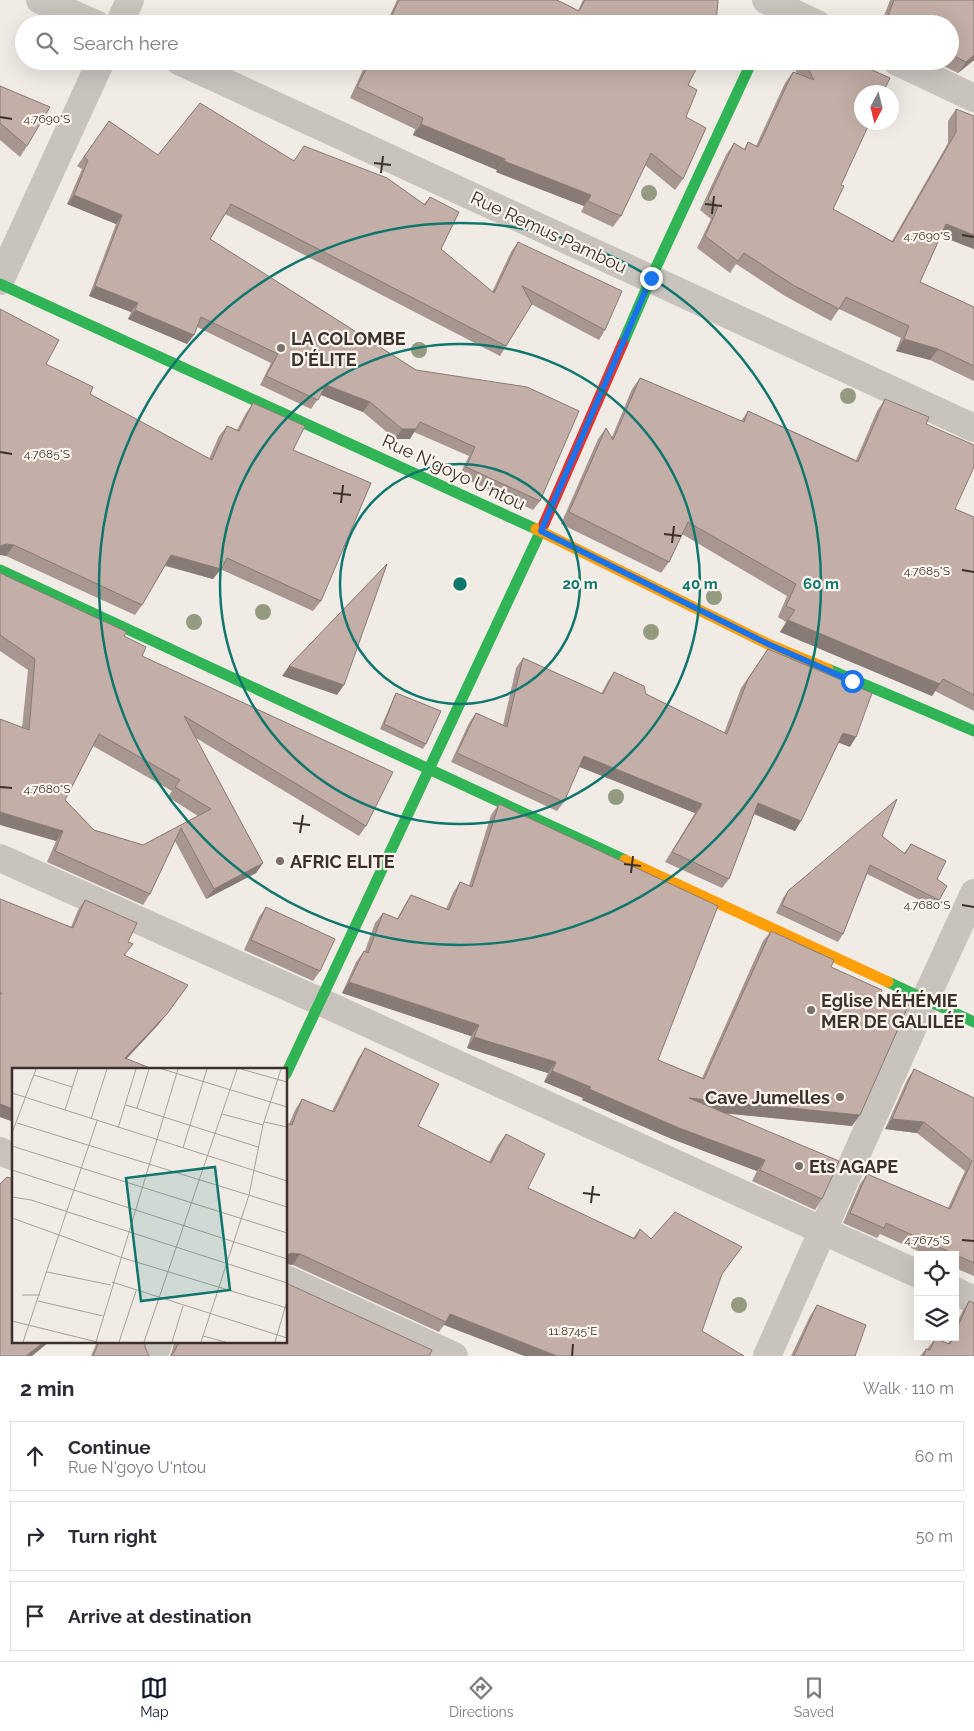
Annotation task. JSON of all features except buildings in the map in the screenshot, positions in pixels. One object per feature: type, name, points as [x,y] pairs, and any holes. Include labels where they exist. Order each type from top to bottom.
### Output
[{"type":"street","points":[[40,0],[75,15]]},
{"type":"street","points":[[122,15],[130,0]]},
{"type":"street","points":[[774,7],[794,15]]},
{"type":"street","points":[[0,283],[97,70]]},
{"type":"street","name":"Rue Remus Pambou","points":[[199,70],[974,428]]},
{"type":"street","points":[[288,1070],[541,531],[651,278],[748,70]]},
{"type":"street","points":[[915,70],[974,98]]},
{"type":"street","name":"Rue N'goyo U'ntou","points":[[0,283],[541,531],[768,644],[974,731]]},
{"type":"street","points":[[0,570],[974,1022]]},
{"type":"street","points":[[0,858],[914,1272]]},
{"type":"street","points":[[767,1356],[974,893]]},
{"type":"street","points":[[0,1151],[12,1156]]},
{"type":"street","points":[[288,1280],[454,1356]]},
{"type":"street","points":[[959,1293],[974,1300]]},
{"type":"street","points":[[153,1356],[158,1344]]},
{"type":"traffic: fast","points":[[623,343],[651,278],[748,70]]},
{"type":"traffic: fast","points":[[0,284],[536,529]]},
{"type":"traffic: fast","points":[[288,1070],[544,524]]},
{"type":"traffic: fast","points":[[0,570],[625,860]]},
{"type":"traffic: fast","points":[[828,669],[974,731]]},
{"type":"traffic: fast","points":[[888,982],[974,1022]]},
{"type":"traffic: slow","points":[[536,529],[768,644],[828,669]]},
{"type":"traffic: slow","points":[[625,860],[888,982]]},
{"type":"traffic: jam","points":[[544,524],[623,343]]},
{"type":"place","name":"LA COLOMBE D'ÉLITE","points":[[281,348]]},
{"type":"place","name":"AFRIC ELITE","points":[[280,861]]},
{"type":"place","name":"Eglise NÉHÉMIE MER DE GALILÉE","points":[[811,1010]]},
{"type":"place","name":"Cave Jumelles","points":[[840,1097]]},
{"type":"place","name":"Ets AGAPE","points":[[799,1166]]},
{"type":"route","points":[[651,278],[541,531],[768,644],[852,681]]}]
